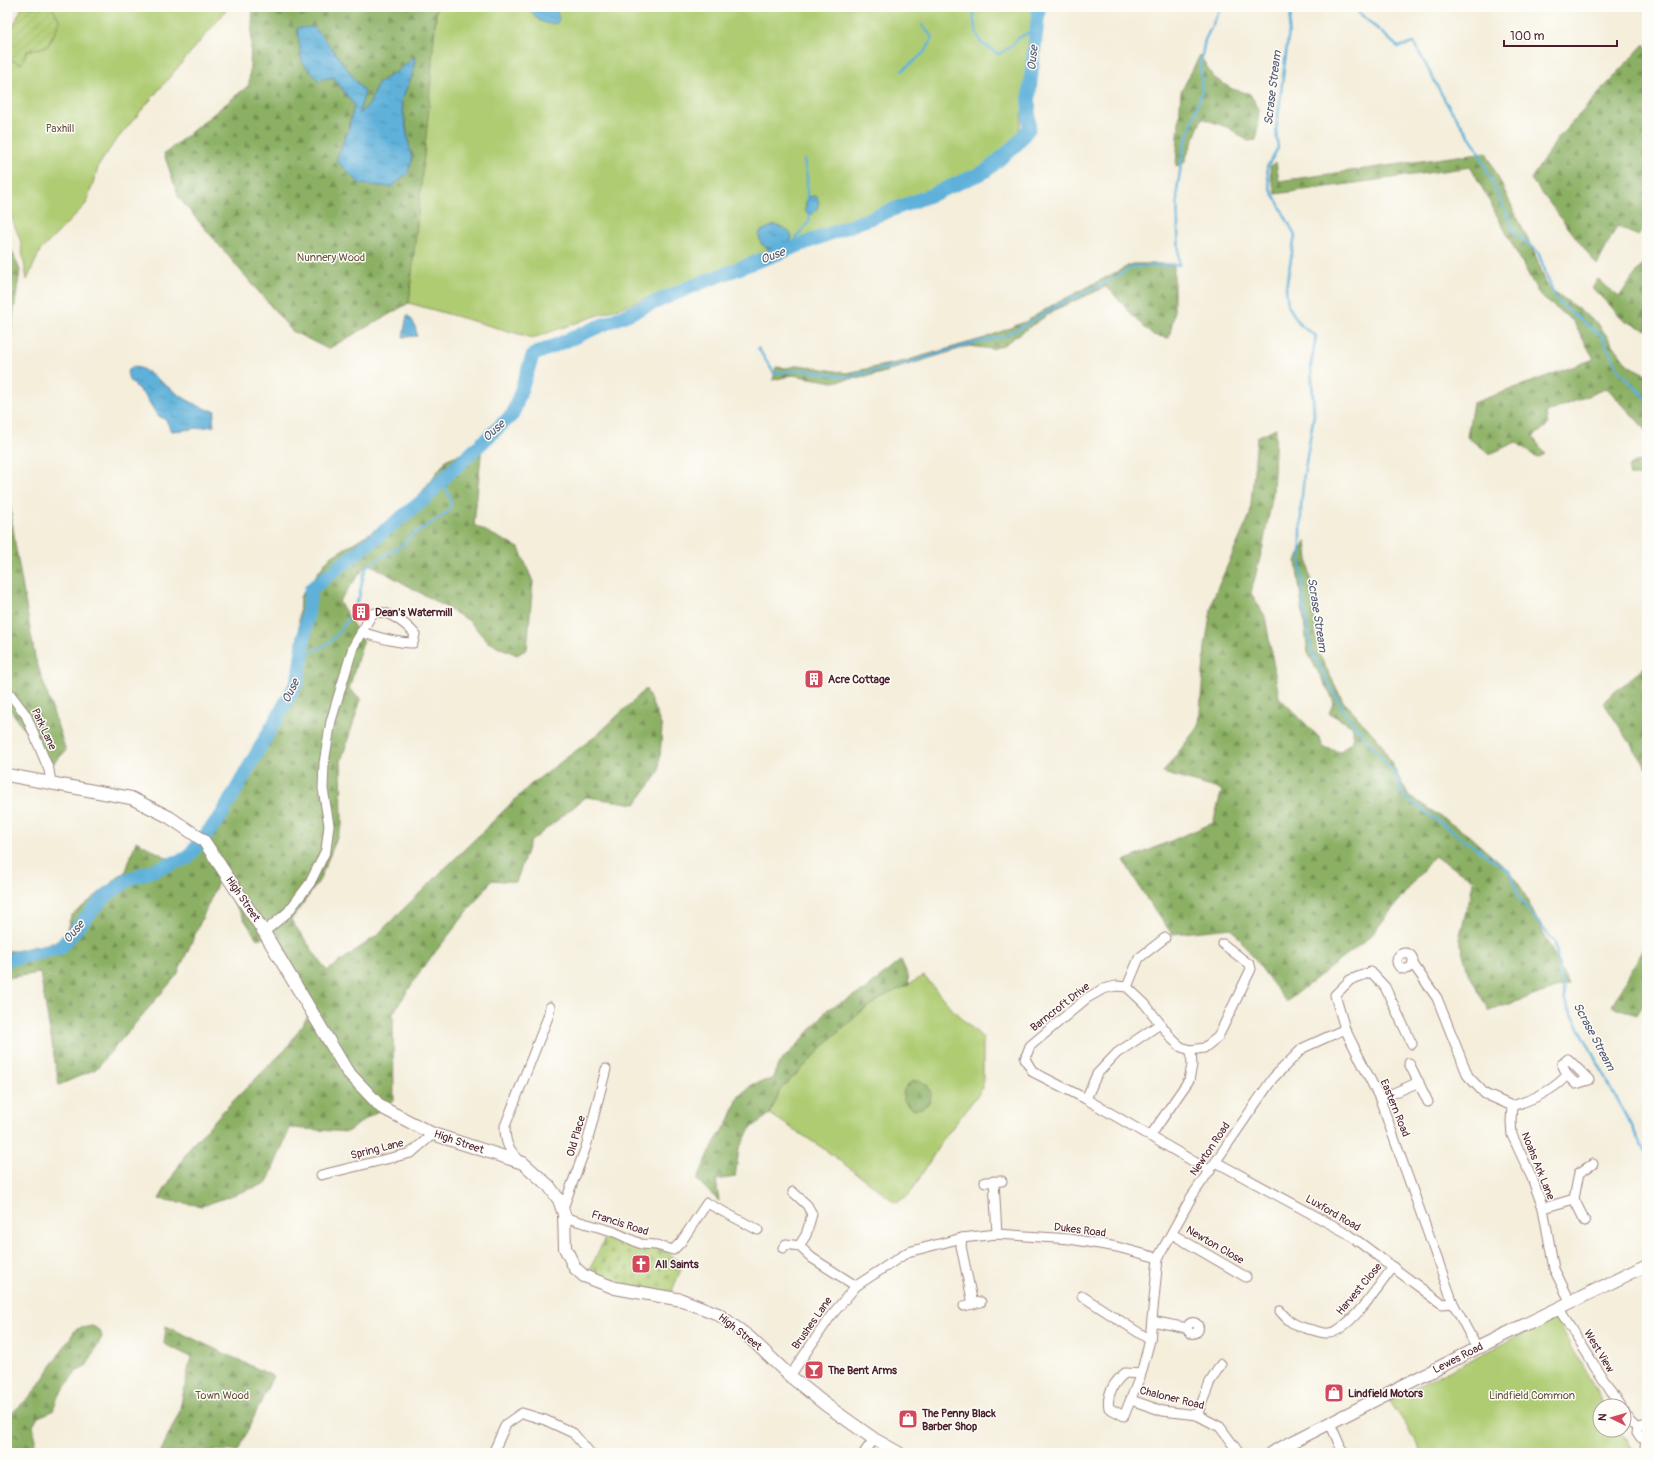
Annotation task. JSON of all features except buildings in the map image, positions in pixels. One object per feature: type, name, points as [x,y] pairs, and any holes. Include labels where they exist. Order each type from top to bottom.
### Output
[{"type":"main road","name":"High Street","points":[[7,775],[130,798],[169,817],[202,839],[264,932],[347,1071],[381,1107],[433,1134],[523,1163],[549,1186],[559,1200],[563,1214],[565,1248],[575,1268],[584,1276],[615,1288],[682,1300],[718,1314],[749,1337],[790,1376],[826,1405],[874,1439],[899,1453]]},
{"type":"main road","name":"Lewes Road","points":[[1271,1453],[1477,1348],[1647,1265]]},
{"type":"street","points":[[264,932],[288,912],[310,883],[326,850],[329,825],[323,789],[324,762],[331,721],[353,647],[361,632],[372,614],[378,612],[392,616],[408,626],[414,634],[413,643],[396,642],[361,632]]},
{"type":"street","name":"Park Lane","points":[[7,690],[26,715],[49,770],[51,783]]},
{"type":"street","points":[[1165,938],[1139,958],[1127,987],[1146,1004],[1172,1039],[1181,1047],[1191,1050],[1204,1048],[1218,1036],[1250,969],[1250,965],[1223,944]]},
{"type":"street","points":[[1413,964],[1437,998],[1468,1076],[1485,1094],[1512,1106],[1533,1100],[1561,1082],[1567,1075]]},
{"type":"street","name":"Eastern Road","points":[[1412,1044],[1385,987],[1371,972],[1350,980],[1335,995],[1345,1029],[1380,1099],[1453,1303],[1477,1348]]},
{"type":"street","name":"Barncroft Drive","points":[[1127,987],[1116,986],[1103,989],[1087,998],[1030,1046],[1025,1059],[1033,1072],[1151,1135],[1210,1171]]},
{"type":"street","points":[[523,1163],[513,1154],[505,1142],[505,1126],[548,1017],[550,1007]]},
{"type":"street","points":[[1086,1099],[1097,1074],[1117,1054],[1160,1024]]},
{"type":"street","name":"Newton Road","points":[[1141,1374],[1150,1340],[1158,1258],[1192,1196],[1273,1078],[1303,1048],[1345,1029]]},
{"type":"street","points":[[1151,1135],[1189,1080],[1192,1065],[1191,1050]]},
{"type":"street","points":[[1410,1063],[1428,1102]]},
{"type":"street","name":"Old Place","points":[[563,1214],[586,1146],[606,1069]]},
{"type":"street","points":[[1380,1099],[1419,1082]]},
{"type":"street","name":"Noahs Ark Lane","points":[[1512,1106],[1512,1134],[1532,1178],[1543,1208],[1554,1268],[1571,1303]]},
{"type":"street","name":"Spring Lane","points":[[321,1175],[411,1153],[433,1134]]},
{"type":"street","name":"Luxford Road","points":[[1216,1162],[1347,1233],[1442,1304],[1453,1303]]},
{"type":"street","points":[[1585,1221],[1574,1199],[1579,1173],[1593,1164]]},
{"type":"street","points":[[994,1181],[997,1234]]},
{"type":"street","points":[[792,1192],[807,1205],[812,1214],[806,1236],[799,1246]]},
{"type":"street","points":[[1543,1208],[1574,1199]]},
{"type":"street","name":"Francis Road","points":[[563,1214],[570,1219],[612,1231],[641,1244],[656,1245],[673,1250],[681,1242],[707,1203],[758,1230]]},
{"type":"street","name":"Dukes Road","points":[[856,1286],[908,1252],[997,1234],[1070,1239],[1117,1247],[1158,1258]]},
{"type":"street","name":"Newton Close","points":[[1172,1234],[1246,1277]]},
{"type":"street","points":[[959,1242],[973,1304]]},
{"type":"street","points":[[783,1248],[786,1244],[799,1246],[812,1258],[856,1286]]},
{"type":"street","name":"Harvest Close","points":[[1280,1311],[1294,1324],[1322,1333],[1329,1333],[1339,1330],[1360,1310],[1393,1267]]},
{"type":"street","name":"Brushes Lane","points":[[790,1376],[830,1317],[856,1286]]},
{"type":"street","points":[[1082,1296],[1150,1340]]},
{"type":"street","name":"West View","points":[[1559,1309],[1615,1398]]},
{"type":"street","points":[[1152,1322],[1187,1328]]},
{"type":"street","points":[[1197,1415],[1210,1382],[1221,1364]]},
{"type":"street","name":"Chaloner Road","points":[[1125,1373],[1141,1374],[1124,1416],[1109,1408],[1107,1400],[1116,1380],[1125,1373]]},
{"type":"street","name":"Chaloner Road","points":[[1131,1400],[1163,1410],[1197,1415],[1220,1427],[1239,1453]]},
{"type":"street","points":[[493,1453],[506,1424],[522,1413],[546,1420],[573,1433],[590,1453]]},
{"type":"street","points":[[1632,1417],[1643,1425],[1637,1434],[1641,1438],[1647,1438],[1645,1448],[1647,1452]]},
{"type":"street","points":[[1330,1423],[1340,1446],[1346,1453]]},
{"type":"street","points":[[864,1453],[874,1439]]},
{"type":"green space","points":[[22,7],[52,7],[60,21],[48,46],[27,51],[21,64],[7,58],[7,35],[9,35]]},
{"type":"green space","name":"Paxhill","points":[[52,7],[229,7],[113,144],[99,165],[86,204],[40,251],[27,280],[20,239],[7,207],[7,58],[21,64],[27,51],[48,46],[60,21]]},
{"type":"green space","name":"Nunnery Wood","points":[[253,7],[409,7],[409,10],[412,7],[436,7],[429,107],[409,303],[328,349],[292,331],[179,198],[164,154],[249,85]],"holes":[[[331,47],[365,93],[358,115],[369,105],[379,83],[399,70],[414,57],[413,73],[401,101],[408,135],[337,160],[349,128],[354,105],[333,77]]]},
{"type":"green space","points":[[437,7],[1036,7],[1021,122],[1018,134],[1008,147],[982,169],[919,195],[869,219],[827,235],[533,338],[409,303]]},
{"type":"green space","points":[[1644,44],[1647,48],[1647,223],[1638,236],[1617,226],[1597,265],[1531,179],[1558,138]]},
{"type":"green space","points":[[1200,55],[1213,77],[1232,89],[1250,94],[1259,109],[1256,140],[1248,141],[1229,128],[1202,118],[1184,163],[1176,166],[1181,92]]},
{"type":"green space","points":[[1486,152],[1537,259],[1547,286],[1598,324],[1628,365],[1647,375],[1647,431],[1607,388],[1546,413],[1548,425],[1533,437],[1545,454],[1537,458],[1516,442],[1490,454],[1467,437],[1473,403],[1594,359],[1573,321],[1540,296],[1471,167],[1276,194],[1271,179],[1270,166],[1276,162],[1279,181]]},
{"type":"green space","points":[[7,239],[20,270],[7,359]]},
{"type":"green space","points":[[1647,258],[1647,330],[1625,321],[1592,288],[1598,279],[1619,297]]},
{"type":"green space","points":[[1132,264],[1174,264],[1174,315],[1169,338],[1152,335],[1106,287],[1056,309],[1002,346],[992,349],[969,346],[878,374],[833,382],[793,375],[773,380],[776,367],[787,368],[799,365],[847,373],[905,361],[985,338],[1027,321],[1051,306]]},
{"type":"green space","points":[[1276,428],[1273,493],[1263,546],[1251,593],[1265,616],[1279,697],[1320,738],[1323,747],[1340,752],[1353,740],[1353,727],[1329,713],[1334,702],[1308,653],[1296,561],[1306,541],[1318,652],[1343,701],[1381,743],[1408,795],[1468,835],[1510,872],[1522,889],[1568,984],[1489,1011],[1468,972],[1459,939],[1474,880],[1434,856],[1371,936],[1286,1002],[1232,928],[1172,934],[1150,904],[1124,861],[1213,823],[1222,790],[1163,773],[1199,725],[1205,647],[1213,598],[1250,515],[1257,437]]},
{"type":"green space","points":[[482,446],[474,525],[519,548],[533,582],[527,649],[517,655],[488,642],[468,620],[368,563],[339,601],[363,641],[349,689],[361,699],[341,761],[342,826],[319,881],[291,920],[327,971],[376,936],[530,785],[597,735],[646,689],[662,727],[659,772],[636,804],[586,797],[530,842],[516,882],[492,880],[422,969],[393,1013],[394,1100],[347,1132],[290,1128],[267,1183],[202,1206],[159,1199],[190,1147],[227,1107],[286,1049],[315,1006],[273,936],[257,939],[219,880],[177,975],[96,1069],[59,1085],[40,973],[7,978],[7,951],[15,951],[64,940],[71,916],[126,871],[136,841],[175,862],[207,830],[297,671],[300,597],[329,558],[409,509],[447,459]]},
{"type":"green space","points":[[1647,458],[1647,473],[1644,476],[1630,476],[1628,466]]},
{"type":"green space","points":[[7,479],[15,543],[35,657],[66,751],[50,766],[7,705]]},
{"type":"green space","points":[[1647,665],[1647,768],[1603,702]]},
{"type":"green space","points":[[1647,941],[1647,998],[1637,1015],[1612,1006]]},
{"type":"green space","points":[[901,960],[908,976],[909,985],[886,995],[861,1012],[827,1042],[780,1090],[770,1114],[750,1129],[739,1149],[735,1177],[716,1180],[719,1201],[697,1180],[715,1141],[728,1123],[739,1096],[753,1084],[772,1079],[779,1063],[801,1041],[828,1009],[864,991]]},
{"type":"green space","points":[[924,976],[953,1010],[983,1038],[983,1088],[942,1141],[910,1194],[896,1203],[824,1149],[770,1114],[780,1090],[827,1042],[861,1012],[886,995]]},
{"type":"green space","points":[[917,1081],[927,1085],[931,1095],[927,1105],[917,1109],[907,1105],[903,1095],[907,1085]]},
{"type":"green space","points":[[608,1232],[664,1250],[683,1265],[671,1293],[615,1283],[589,1271]]},
{"type":"green space","name":"Lindfield Common","points":[[1556,1318],[1601,1398],[1592,1398],[1592,1438],[1625,1438],[1636,1453],[1421,1453],[1414,1437],[1389,1400]]},
{"type":"green space","points":[[92,1326],[100,1330],[102,1337],[87,1365],[76,1371],[57,1399],[53,1411],[38,1417],[33,1426],[35,1440],[31,1450],[28,1453],[7,1453],[7,1417],[32,1395],[76,1329]]},
{"type":"green space","name":"Town Wood","points":[[166,1326],[273,1376],[238,1451],[195,1450],[192,1453],[160,1453],[179,1413],[191,1357],[164,1344]]},
{"type":"water","points":[[531,7],[555,7],[559,18],[557,23],[552,24],[540,21],[534,15]]},
{"type":"water","points":[[314,27],[331,47],[365,93],[358,115],[369,105],[378,83],[399,70],[415,56],[413,73],[401,101],[412,160],[408,173],[391,187],[360,184],[336,160],[349,128],[354,105],[333,77],[318,80],[302,62],[297,28]]},
{"type":"water","points":[[814,196],[818,199],[818,207],[814,213],[808,214],[805,211],[806,202],[808,197]]},
{"type":"water","points":[[775,225],[788,230],[792,237],[790,242],[781,250],[767,248],[761,244],[759,235],[761,231]]},
{"type":"water","points":[[407,315],[414,324],[417,336],[403,337]]},
{"type":"water","points":[[133,366],[141,368],[193,403],[215,411],[213,419],[214,426],[171,431],[166,420],[157,415],[146,397],[129,380],[127,372]]},
{"type":"waterway","points":[[975,7],[975,25],[981,43],[999,54],[1013,45],[1018,38],[1037,29]]},
{"type":"waterway","name":"Ouse","points":[[7,960],[60,948],[107,895],[129,879],[187,858],[221,816],[298,681],[311,589],[426,498],[441,481],[513,414],[533,355],[695,285],[931,195],[986,171],[1017,144],[1029,128],[1029,96],[1039,7]]},
{"type":"waterway","points":[[758,348],[774,373],[804,370],[848,377],[909,363],[970,344],[1002,337],[1031,322],[1054,307],[1105,283],[1133,267],[1179,265],[1177,191],[1183,151],[1202,91],[1200,66],[1205,40],[1221,7]]},
{"type":"waterway","name":"Scrase Stream","points":[[1292,7],[1276,131],[1278,148],[1267,167],[1270,188],[1295,235],[1286,288],[1288,305],[1300,325],[1316,336],[1311,365],[1314,414],[1304,475],[1301,507],[1301,564],[1304,605],[1312,653],[1344,711],[1396,776],[1404,797],[1510,872],[1519,898],[1555,943],[1565,1001],[1647,1156]]},
{"type":"waterway","points":[[1350,7],[1357,11],[1398,47],[1414,43],[1447,104],[1476,146],[1515,233],[1538,252],[1556,300],[1601,336],[1621,373],[1646,398],[1647,402]]},
{"type":"waterway","points":[[902,71],[928,48],[932,37],[922,25]]},
{"type":"waterway","points":[[804,160],[807,177],[807,199]]},
{"type":"waterway","points":[[794,247],[797,236],[809,222],[810,214]]},
{"type":"waterway","points":[[300,663],[312,652],[329,643],[339,632],[350,616],[359,597],[367,566],[404,544],[409,537],[450,510],[449,494],[441,481]]},
{"type":"place","name":"Dean's Watermill","points":[[361,612]]},
{"type":"place","name":"Acre Cottage","points":[[814,679]]},
{"type":"place","name":"All Saints","points":[[641,1264]]},
{"type":"place","name":"The Bent Arms","points":[[814,1370]]},
{"type":"place","name":"Lindfield Motors","points":[[1334,1393]]},
{"type":"place","name":"The Penny Black Barber Shop","points":[[908,1419]]}]
